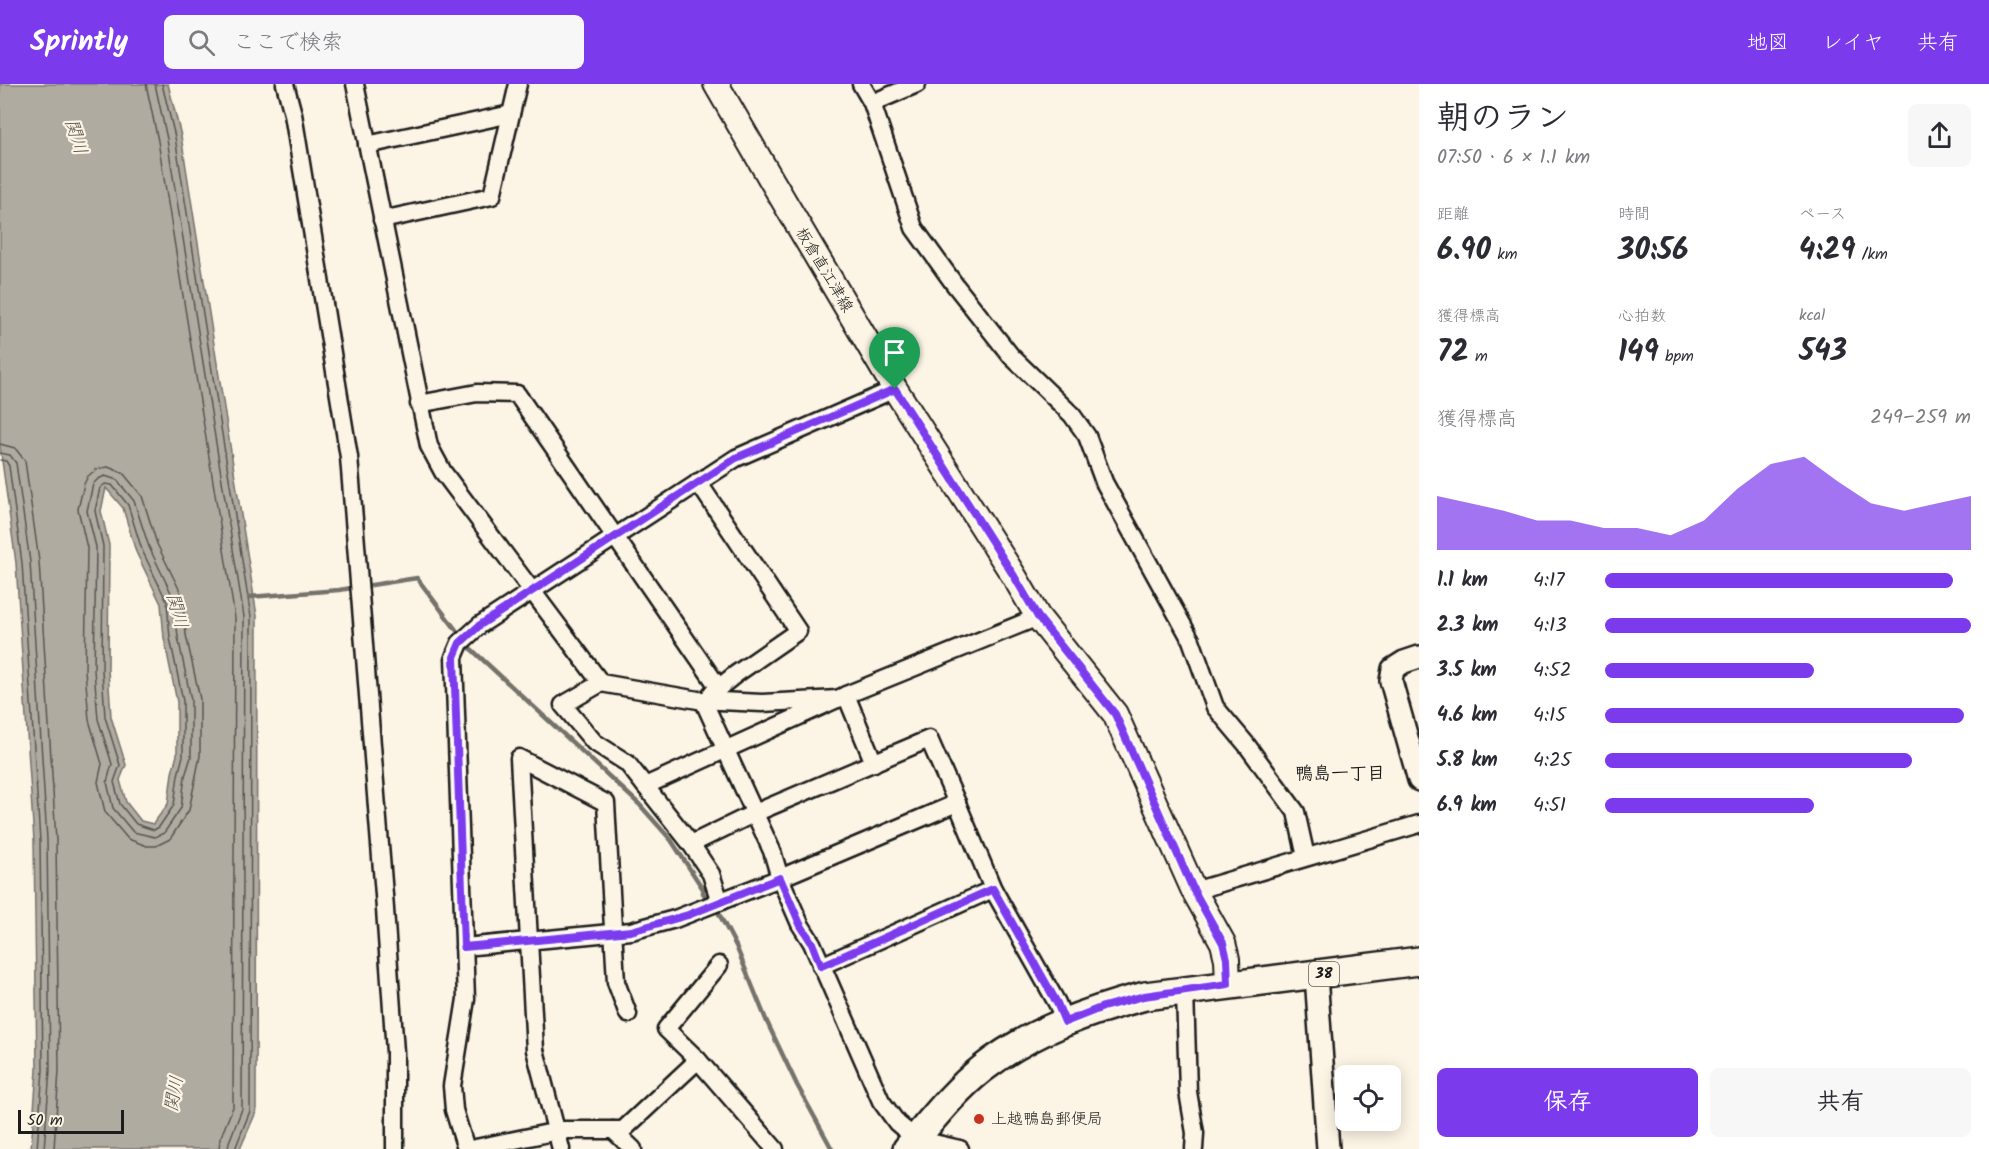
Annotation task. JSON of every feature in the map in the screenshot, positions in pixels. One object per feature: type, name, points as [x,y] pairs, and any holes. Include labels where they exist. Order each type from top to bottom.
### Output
[{"type":"main road","name":"板倉直江津線","points":[[716,84],[895,389],[1038,617],[1115,714],[1194,891],[1223,943],[1227,959],[1228,984]]},
{"type":"main road","name":"38","points":[[911,1144],[947,1102],[981,1070],[1007,1052],[1065,1022],[1103,1007],[1134,998],[1228,984],[1419,961]]},
{"type":"street","points":[[285,84],[293,114],[349,457],[395,1052],[395,1149]]},
{"type":"street","points":[[355,84],[429,446],[443,472],[601,683]]},
{"type":"street","points":[[382,220],[492,196],[518,84]]},
{"type":"street","points":[[861,84],[872,103],[914,228],[1011,356],[1072,414],[1087,436],[1104,482],[1191,640],[1215,706],[1296,812],[1306,857]]},
{"type":"street","points":[[872,103],[917,84]]},
{"type":"street","points":[[368,145],[511,114]]},
{"type":"street","points":[[466,1149],[454,1110],[452,1086],[466,999],[454,657],[460,643],[480,625],[532,590],[736,458],[895,389]]},
{"type":"street","points":[[419,404],[477,393],[517,394],[719,688]]},
{"type":"street","points":[[698,482],[798,632],[703,700]]},
{"type":"street","points":[[645,786],[842,697],[1038,617]]},
{"type":"street","points":[[1419,657],[1393,669],[1390,681],[1419,780]]},
{"type":"street","points":[[720,902],[711,874],[691,844],[627,763],[594,742],[563,705],[601,683],[703,700],[762,703],[842,697]]},
{"type":"street","points":[[842,697],[874,763]]},
{"type":"street","points":[[703,700],[772,851],[780,878],[800,924],[812,943],[881,1101],[911,1144],[960,1149]]},
{"type":"street","points":[[691,844],[755,813],[929,739],[993,889],[1057,1003],[1065,1022]]},
{"type":"street","points":[[561,1149],[536,1050],[519,758],[606,803],[616,982],[628,1014]]},
{"type":"street","points":[[464,947],[631,931],[675,919],[780,878],[957,803]]},
{"type":"street","points":[[1194,891],[1419,824]]},
{"type":"street","points":[[821,966],[993,889]]},
{"type":"street","points":[[719,965],[666,1029],[698,1060],[775,1149]]},
{"type":"street","points":[[1316,975],[1328,1149]]},
{"type":"street","points":[[1185,991],[1188,1092],[1195,1133],[1194,1149]]},
{"type":"street","points":[[471,1149],[556,1131],[623,1130],[698,1060]]},
{"type":"street","points":[[613,1130],[633,1149]]},
{"type":"water","name":"関川","points":[[0,84],[168,84],[181,136],[257,616],[256,1112],[240,1149],[31,1149],[37,1070],[34,841],[16,563],[0,446]],"holes":[[[106,488],[123,508],[136,552],[161,604],[164,638],[177,702],[177,755],[168,804],[153,824],[141,821],[126,802],[120,780],[126,765],[111,717],[108,670],[109,545],[101,511]]]},
{"type":"waterway","points":[[249,597],[339,590],[417,578],[469,647],[639,804],[671,840],[703,889],[703,893],[718,912],[736,946],[767,1022],[797,1085],[832,1149]]},
{"type":"place","name":"上越鴨島郵便局","points":[[979,1119]]},
{"type":"district","name":"鴨島一丁目","points":[[1340,774]]},
{"type":"route","points":[[895,389],[1038,617],[1115,714],[1194,891],[1223,943],[1227,959],[1228,984],[1144,996],[1103,1007],[1065,1022],[1057,1003],[993,889],[821,966],[780,878],[688,915],[631,931],[464,947],[454,657],[460,643],[480,625],[532,590],[736,458],[895,389]]}]
